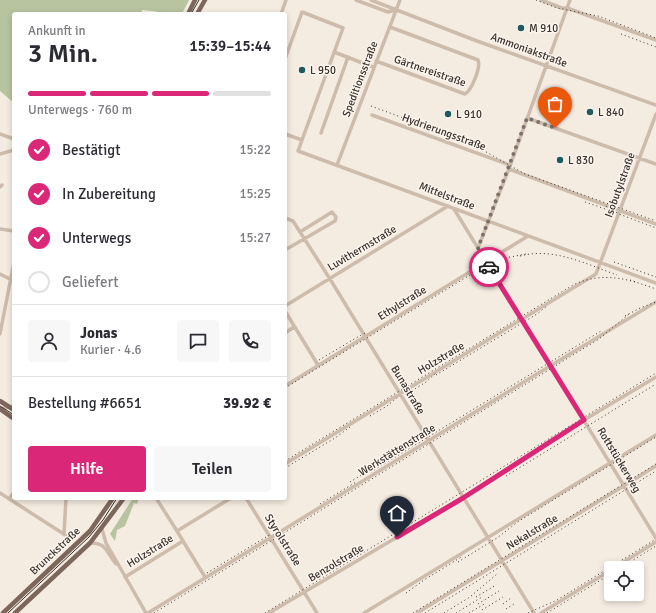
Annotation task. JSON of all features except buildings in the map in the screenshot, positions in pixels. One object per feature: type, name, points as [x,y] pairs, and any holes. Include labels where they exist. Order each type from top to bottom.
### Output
[{"type":"main road","points":[[189,12],[195,0]]},
{"type":"main road","points":[[198,12],[205,0]]},
{"type":"main road","points":[[0,401],[12,409]]},
{"type":"main road","points":[[0,409],[12,418]]},
{"type":"main road","name":"Brunckstraße","points":[[3,613],[90,531],[112,500]]},
{"type":"main road","name":"Brunckstraße","points":[[15,613],[90,543],[123,500]]},
{"type":"street","points":[[282,12],[286,0]]},
{"type":"street","name":"Ammoniakstraße","points":[[354,0],[388,12],[396,10]]},
{"type":"street","points":[[367,0],[369,5]]},
{"type":"street","name":"Ammoniakstraße","points":[[371,0],[477,41],[656,105]]},
{"type":"street","name":"Speditionsstraße","points":[[337,165],[373,67],[400,0]]},
{"type":"street","points":[[541,0],[656,40]]},
{"type":"street","points":[[478,248],[509,169],[570,0]]},
{"type":"street","points":[[287,53],[302,12],[343,28],[302,140],[287,135]]},
{"type":"street","name":"Gärtnereistraße","points":[[376,61],[465,94],[470,90],[479,66],[478,60],[390,27]]},
{"type":"street","points":[[334,52],[373,67]]},
{"type":"street","points":[[321,133],[348,57]]},
{"type":"street","name":"Isobutylstraße","points":[[600,262],[656,114]]},
{"type":"street","name":"Hydrierungsstraße","points":[[372,115],[510,165]]},
{"type":"street","points":[[527,118],[656,164]]},
{"type":"street","points":[[0,134],[12,137]]},
{"type":"street","name":"Mittelstraße","points":[[302,140],[298,151],[656,284]]},
{"type":"street","points":[[0,154],[12,151]]},
{"type":"street","points":[[509,169],[656,224]]},
{"type":"street","name":"Luvithermstraße","points":[[287,305],[448,206]]},
{"type":"street","name":"Rottstückerweg","points":[[453,208],[656,538]]},
{"type":"street","points":[[287,249],[335,221],[335,214],[332,212],[300,232]]},
{"type":"street","points":[[287,219],[293,221],[304,239]]},
{"type":"street","points":[[0,229],[12,231]]},
{"type":"street","name":"Ethylstraße","points":[[287,385],[528,236]]},
{"type":"street","name":"Bunastraße","points":[[304,239],[330,278],[534,613]]},
{"type":"street","name":"Holzstraße","points":[[287,463],[596,274],[600,262]]},
{"type":"street","points":[[0,274],[12,280],[0,334]]},
{"type":"street","name":"Werkstättenstraße","points":[[147,613],[656,302]]},
{"type":"street","points":[[287,315],[318,365]]},
{"type":"street","points":[[287,332],[294,327]]},
{"type":"street","name":"Benzolstraße","points":[[269,613],[463,498],[584,420],[656,377]]},
{"type":"street","points":[[0,409],[12,406]]},
{"type":"street","points":[[364,613],[656,435]]},
{"type":"street","name":"Nekalstraße","points":[[417,613],[656,466]]},
{"type":"street","points":[[0,493],[70,538]]},
{"type":"street","points":[[9,499],[12,495]]},
{"type":"street","points":[[64,534],[66,500]]},
{"type":"street","points":[[157,500],[177,531]]},
{"type":"street","name":"Holzstraße","points":[[125,577],[183,540],[177,531],[227,500]]},
{"type":"street","name":"Styrolstraße","points":[[247,500],[317,613]]},
{"type":"street","points":[[102,529],[106,543],[114,559],[147,613]]},
{"type":"street","points":[[183,540],[205,577]]},
{"type":"street","points":[[625,561],[656,542]]},
{"type":"street","points":[[90,543],[100,544],[114,559]]},
{"type":"street","points":[[541,613],[604,574]]},
{"type":"green space","points":[[0,0],[189,0],[183,12],[157,12],[142,10],[142,12],[12,12],[12,101],[0,91]]},
{"type":"green space","points":[[132,500],[138,500],[137,504],[134,503],[125,526],[117,530],[115,541],[110,534]]},
{"type":"tram line","points":[[192,12],[199,0]]},
{"type":"tram line","points":[[0,406],[12,414]]},
{"type":"tram line","points":[[8,613],[89,537],[103,520],[116,500]]},
{"type":"railway","points":[[536,0],[557,8],[598,16],[656,38]]},
{"type":"railway","points":[[621,34],[656,47]]},
{"type":"railway","points":[[371,106],[481,149],[525,174],[656,221]]},
{"type":"railway","points":[[585,202],[611,211]]},
{"type":"railway","points":[[606,206],[619,214],[656,228]]},
{"type":"railway","points":[[287,387],[488,264],[505,258],[526,254]]},
{"type":"railway","points":[[520,256],[532,254],[557,255],[617,275]]},
{"type":"railway","points":[[614,262],[656,277]]},
{"type":"railway","points":[[287,460],[573,285],[596,278],[612,278],[635,282]]},
{"type":"railway","points":[[630,280],[656,289]]},
{"type":"railway","points":[[625,316],[656,302]]},
{"type":"railway","points":[[436,375],[537,314],[547,306]]},
{"type":"railway","points":[[154,613],[599,339],[629,314]]},
{"type":"railway","points":[[371,472],[601,331]]},
{"type":"railway","points":[[319,360],[367,332]]},
{"type":"railway","points":[[405,395],[426,382],[436,373]]},
{"type":"railway","points":[[265,613],[656,373]]},
{"type":"railway","points":[[506,476],[656,384]]},
{"type":"railway","points":[[370,416],[387,406],[398,397]]},
{"type":"railway","points":[[287,467],[335,438],[350,427]]},
{"type":"railway","points":[[458,562],[497,538],[519,521],[656,437]]},
{"type":"railway","points":[[413,613],[656,464]]},
{"type":"railway","points":[[350,482],[375,467]]},
{"type":"railway","points":[[425,613],[656,471]]},
{"type":"railway","points":[[320,504],[356,482]]},
{"type":"railway","points":[[207,573],[271,534]]},
{"type":"railway","points":[[528,613],[557,600],[656,539]]},
{"type":"railway","points":[[631,561],[656,546]]},
{"type":"railway","points":[[406,593],[463,556]]},
{"type":"railway","points":[[444,613],[470,597],[497,574]]},
{"type":"railway","points":[[547,613],[604,578]]},
{"type":"railway","points":[[476,597],[496,585]]},
{"type":"railway","points":[[478,604],[499,591]]},
{"type":"railway","points":[[456,613],[482,597]]},
{"type":"railway","points":[[482,610],[503,597]]},
{"type":"railway","points":[[503,604],[511,598]]},
{"type":"railway","points":[[469,613],[486,603]]},
{"type":"railway","points":[[506,609],[514,604]]},
{"type":"way so far","points":[[489,267],[478,248],[527,118],[555,128]]},
{"type":"place","name":"M 910","points":[[521,28]]},
{"type":"place","name":"L 950","points":[[302,70]]},
{"type":"place","name":"L 840","points":[[590,112]]},
{"type":"place","name":"L 910","points":[[448,114]]},
{"type":"place","name":"L 830","points":[[560,160]]},
{"type":"route","points":[[397,537],[463,498],[584,420],[489,267]]}]
